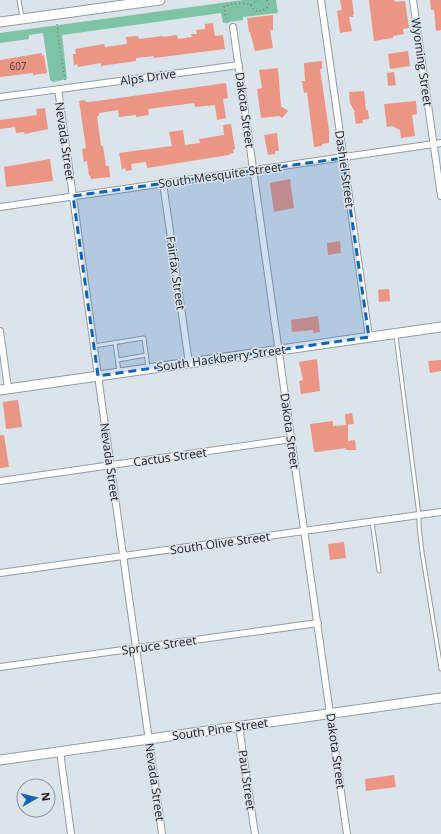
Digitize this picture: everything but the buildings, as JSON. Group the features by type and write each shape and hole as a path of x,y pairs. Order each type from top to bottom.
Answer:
{"street":[{"path":"0,22 131,2 160,0"},
{"name":"Dashiel Street","path":"321,0 369,338"},
{"name":"Wyoming Street","path":"413,0 438,144 441,196"},
{"name":"Dakota Street","path":"233,27 347,834"},
{"name":"Alps Drive","path":"0,97 239,65"},
{"name":"Nevada Street","path":"58,89 162,834"},
{"name":"South Mesquite Street","path":"0,207 438,144"},
{"name":"Fairfax Street","path":"163,183 188,363"},
{"name":"South Hackberry Street","path":"4,389 441,327"},
{"path":"0,331 4,389"},
{"name":"Cactus Street","path":"0,481 292,439"},
{"name":"South Olive Street","path":"0,573 441,512"},
{"name":"Spruce Street","path":"0,667 318,623"},
{"name":"South Pine Street","path":"0,760 441,698"},
{"name":"Paul Street","path":"239,726 255,834"},
{"path":"60,752 71,834"}],"lane":[{"path":"19,0 22,19"},
{"path":"396,334 419,515 422,552 441,669"},
{"path":"94,346 144,338 148,369"},
{"path":"115,342 119,373"},
{"path":"118,360 146,355"},
{"path":"372,522 379,571"}],"path":[{"path":"252,5 258,0"},
{"path":"252,5 255,11 262,11 268,7 269,3 266,0"},
{"path":"233,27 227,23 224,7 243,3 252,5"},
{"path":"57,24 66,88"}],"highlighted area":[{"path":"343,158 369,337 98,376 73,196"}],"green space":[{"path":"243,0 276,0 278,13 243,17 243,20 223,23 221,13 62,35 67,79 53,82 50,80 43,33 29,35 29,39 0,43 0,33"}]}
